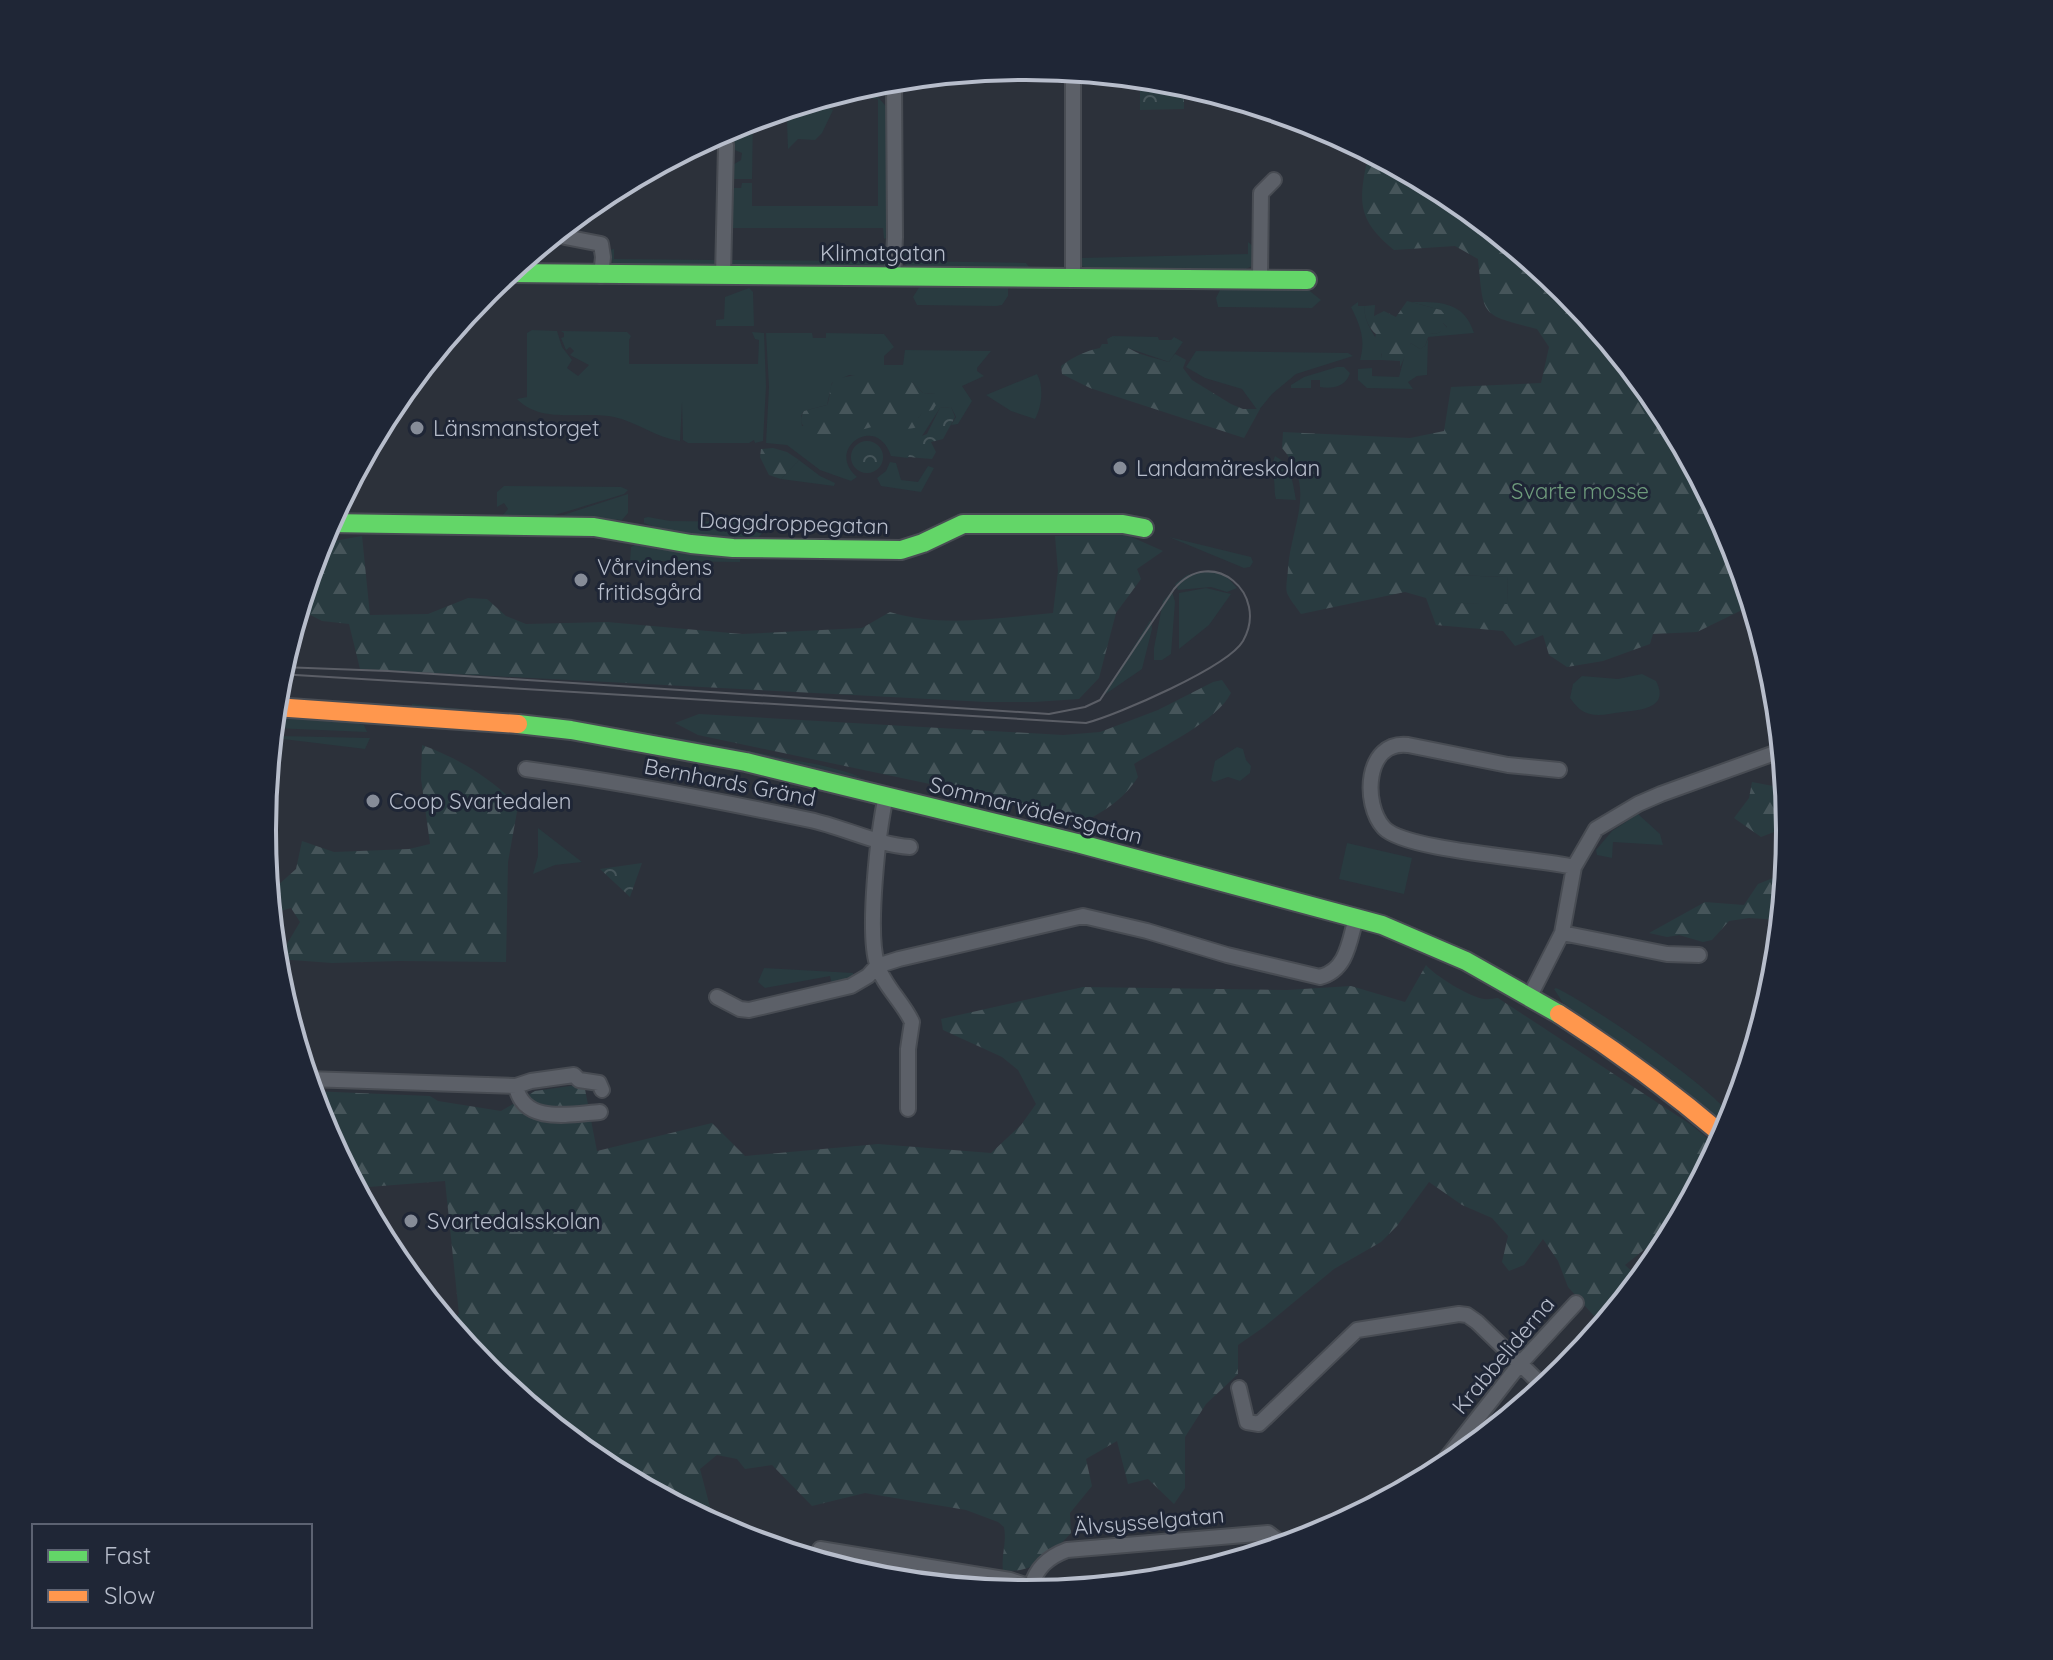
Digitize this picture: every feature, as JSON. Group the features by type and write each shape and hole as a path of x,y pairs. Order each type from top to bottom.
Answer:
{"street":[{"path":"1073,82 1073,278"},
{"path":"893,277 894,92"},
{"path":"723,276 726,145"},
{"path":"1260,279 1261,193 1274,180"},
{"path":"567,237 601,244 601,276"},
{"name":"Klimatgatan","path":"524,274 1307,280"},
{"name":"Daggdroppegatan","path":"342,526 594,527 733,548 886,550 909,549 963,524 1123,524 1144,528"},
{"name":"Sommarvädersgatan","path":"287,708 482,720 571,730 746,762 1077,843 1382,925 1466,961 1530,996 1620,1053 1714,1128"},
{"path":"1559,770 1508,765 1396,745 1382,753 1374,768 1372,806 1386,831 1411,843 1574,867"},
{"path":"1530,996 1562,933 1574,867 1596,829 1638,804 1772,754"},
{"name":"Bernhards Gränd","path":"526,769 698,796 836,825 889,846 910,847"},
{"path":"886,796 880,840 874,951 877,966 912,1022 908,1049 908,1109"},
{"path":"717,997 740,1009 749,1010 851,986 868,976 877,966 1055,920 1086,916 1320,977 1334,972 1342,964 1356,918"},
{"path":"1562,933 1667,954 1699,955"},
{"path":"319,1079 516,1086 574,1075 579,1080 599,1083 602,1090"},
{"path":"516,1086 521,1101 538,1113 600,1112"},
{"name":"Krabbeliderna","path":"1458,1443 1519,1365 1576,1303"},
{"path":"1239,1388 1247,1422 1259,1424 1357,1330 1467,1315 1536,1380"},
{"name":"Älvsysselgatan","path":"1037,1580 1038,1570 1046,1561 1067,1550 1268,1533 1274,1538"},
{"path":"820,1549 1005,1579"}],"green space":[{"path":"1140,89 1184,97 1184,109 1140,110"},
{"path":"876,95 891,112 889,237 884,239 883,228 733,228 730,236 729,188 741,188 742,183 752,183 752,206 878,206 878,99 867,98"},
{"path":"828,107 833,110 822,133 815,140 798,139 788,149 787,122"},
{"path":"753,132 752,179 730,179 731,166 741,160 742,153 730,148 729,141"},
{"name":"Svarte mosse","path":"1367,162 1402,180 1443,206 1521,266 1590,335 1622,373 1676,455 1719,543 1743,610 1697,632 1653,634 1650,644 1603,661 1567,667 1549,655 1543,635 1515,646 1503,631 1436,625 1426,598 1405,592 1301,614 1286,591 1300,492 1292,463 1282,448 1283,432 1410,438 1444,431 1451,387 1541,383 1549,347 1537,329 1504,320 1488,310 1484,303 1478,259 1455,246 1394,250 1372,227 1366,216 1362,194","holes":["1454,575 1508,577 1507,604 1453,603"]},
{"path":"1248,242 1253,246 1252,266 1244,270 1091,269 1082,266 1080,258 1248,254"},
{"path":"614,249 614,259 715,260 715,251 717,264 714,267 614,266 610,250"},
{"path":"907,249 907,261 1026,263 1031,269 908,268 901,259"},
{"path":"731,250 732,260 882,261 883,251 888,252 889,261 884,268 732,266 728,261"},
{"path":"920,286 1005,286 1008,287 1008,296 1002,305 996,306 917,305 913,297"},
{"path":"749,288 753,292 754,326 716,326 716,320 724,319 725,297"},
{"path":"1221,288 1306,288 1321,300 1312,308 1218,307 1216,298"},
{"path":"1407,301 1441,310 1447,328 1429,334 1425,346 1420,349 1411,343 1400,367 1400,361 1382,360 1382,354 1373,349 1376,334 1367,322 1365,306 1375,305 1374,316 1384,311 1396,317"},
{"path":"1358,302 1358,306 1365,306 1382,360 1360,360 1361,332 1351,307"},
{"path":"1411,302 1441,303 1457,309 1470,322 1474,333 1428,337 1428,334 1438,333 1447,327 1443,323 1441,310"},
{"path":"532,330 557,331 562,347 572,360 567,368 578,376 589,365 570,355 574,351 570,347 566,350 561,331 627,332 631,336 629,364 758,364 759,340 752,332 764,333 766,386 763,441 688,443 683,440 682,402 680,441 614,417 551,414 527,407 517,399 527,397 527,333"},
{"path":"766,333 812,333 813,338 826,338 826,333 884,334 894,347 884,356 884,365 903,365 905,350 991,351 977,368 984,376 962,386 972,401 958,424 951,425 956,417 951,407 940,408 908,458 891,456 884,443 875,437 865,436 856,440 846,456 848,466 857,477 851,481 820,470 787,445 766,443 769,387","holes":["849,375 912,382 923,393 935,394 918,418 904,428 890,425 802,426 804,411 827,405 832,383"]},
{"path":"1113,336 1158,337 1159,340 1174,337 1183,342 1169,362 1122,346"},
{"path":"1113,336 1132,350 1153,358 1169,362 1175,354 1186,360 1183,368 1192,380 1231,404 1243,409 1260,409 1244,438 1090,388 1062,374 1061,366 1079,355 1100,348 1102,344 1108,344 1107,339"},
{"path":"1428,339 1427,375 1417,376 1408,382 1413,389 1367,388 1358,380 1358,369 1372,368 1372,376 1399,377 1411,343 1420,349"},
{"path":"1196,351 1348,353 1353,356 1296,374 1272,394 1258,411 1242,389 1205,378 1186,367"},
{"path":"1344,367 1350,373 1338,386 1320,387 1320,380 1311,380 1311,388 1291,388 1304,377"},
{"path":"865,373 909,379 923,393 935,394 936,405 933,410 923,412 918,418 920,426 915,428 877,426 829,437 805,428 801,420 804,411 827,405 836,379"},
{"path":"1037,374 1041,396 1035,419 1011,411 986,395"},
{"path":"951,407 955,417 943,439 931,442 936,452 932,459 908,457 919,437 927,434 940,408"},
{"path":"867,441 878,446 883,457 878,468 867,473 856,468 851,457 856,446"},
{"path":"773,448 799,460 781,479 769,475 760,457 761,449"},
{"path":"1275,456 1288,469 1296,500 1276,499 1270,470"},
{"path":"799,460 835,483 834,486 781,479"},
{"path":"890,462 896,463 901,480 918,482 928,466 934,468 921,492 881,486 877,478 886,471"},
{"path":"504,486 621,487 628,490 624,494 552,516 502,516 508,509 504,503 497,507 497,492"},
{"path":"628,494 628,513 622,520 560,516"},
{"path":"644,518 670,521 763,522 764,531 757,539 700,537 644,523"},
{"path":"1127,535 1163,551 1137,569 1141,579 1116,613 1099,678 1079,699 986,702 360,669 349,624 322,621 309,614 335,541 362,536 370,615 428,614 468,598 487,599 506,616 526,624 607,622 742,634 862,628 890,612 950,621 1053,613 1058,571 1055,536"},
{"path":"1169,537 1251,557 1253,562 1250,567 1244,568"},
{"path":"641,541 740,557 740,562 658,561 657,573 639,569 630,561 631,547"},
{"path":"1209,570 1227,577 1237,588 1227,592 1211,587 1178,590 1175,584 1187,575"},
{"path":"1453,575 1508,577 1507,605 1453,603"},
{"path":"1206,588 1231,594 1209,625 1179,649 1179,593"},
{"path":"1172,591 1175,602 1171,654 1162,660 1154,660 1163,601"},
{"path":"1151,619 1152,629 1142,669 1104,695"},
{"path":"1642,674 1656,681 1659,690 1659,697 1652,706 1594,715 1581,710 1570,698 1573,684 1582,676 1618,679"},
{"path":"1222,680 1231,693 1224,703 1187,733 1134,764 1138,777 1126,792 1082,823 1041,814 1001,799 698,735 675,723 699,714 1063,735 1100,732 1158,710"},
{"path":"412,704 544,718 676,738 816,764 864,779 710,747"},
{"path":"286,716 359,720 367,732 284,728"},
{"path":"283,736 370,738 365,749 283,739"},
{"path":"422,745 473,770 497,786 518,806 508,862 506,962 332,963 288,960 286,946 300,922 291,908 281,911 279,885 296,869 302,841 334,852 409,849 430,844 421,779"},
{"path":"1237,747 1243,749 1251,766 1250,773 1240,781 1228,777 1214,782 1211,780 1215,761"},
{"path":"1752,782 1775,785 1776,831 1761,837 1734,818 1749,798"},
{"path":"1638,814 1660,834 1663,845 1613,842 1612,858 1597,855 1596,850 1612,831"},
{"path":"538,828 582,862 555,865 533,874 538,856"},
{"path":"1347,843 1412,858 1404,894 1339,879"},
{"path":"642,863 630,897 600,869"},
{"path":"1775,877 1771,919 1729,921 1712,940 1703,942 1679,935 1667,937 1649,933 1705,902 1744,905 1758,884"},
{"path":"1426,965 1470,994 1486,999 1498,998 1690,1124 1709,1140 1676,1205 1652,1243 1625,1265 1632,1272 1596,1318 1568,1287 1558,1261 1543,1239 1524,1265 1509,1271 1502,1262 1508,1236 1492,1218 1462,1205 1429,1182 1397,1226 1381,1242 1334,1269 1238,1345 1238,1374 1206,1404 1185,1437 1185,1488 1174,1504 1148,1479 1128,1484 1117,1441 1086,1459 1092,1486 1070,1513 1071,1533 1041,1561 1014,1571 1003,1570 1004,1527 966,1510 865,1493 812,1506 772,1465 745,1469 737,1459 717,1455 700,1469 711,1510 651,1480 610,1454 532,1394 456,1317 459,1314 445,1181 367,1187 324,1092 430,1096 438,1101 501,1111 535,1091 584,1084 597,1151 712,1123 745,1156 878,1144 991,1153 1021,1125 1036,1104 1018,1070 1002,1057 943,1030 941,1019 1083,987 1287,990 1351,986 1405,1002"},
{"path":"764,968 853,973 855,979 832,984 830,976 765,988 758,982"},
{"path":"1554,989 1572,996 1681,1070 1723,1106 1718,1119 1662,1072 1563,1003"}],"tram line":[{"path":"293,675 1086,723 1195,676 1233,652 1243,641 1249,623 1249,607 1243,592 1233,580 1220,573 1205,572 1189,576 1174,589 1100,700 1085,707 1049,714 295,668"}],"traffic: fast":[{"path":"524,273 1307,280"},
{"path":"343,523 594,527 733,548 901,550 963,524 1123,524 1144,528"},
{"path":"518,724 571,730 746,762 1077,843 1382,925 1466,961 1559,1014"}],"traffic: slow":[{"path":"287,708 518,724"},
{"path":"1559,1014 1644,1073 1714,1128"}],"place":[{"name":"Länsmanstorget","path":"417,428"},
{"name":"Landamäreskolan","path":"1120,468"},
{"name":"Vårvindens fritidsgård","path":"581,580"},
{"name":"Coop Svartedalen","path":"373,801"},
{"name":"Svartedalsskolan","path":"411,1221"}]}
